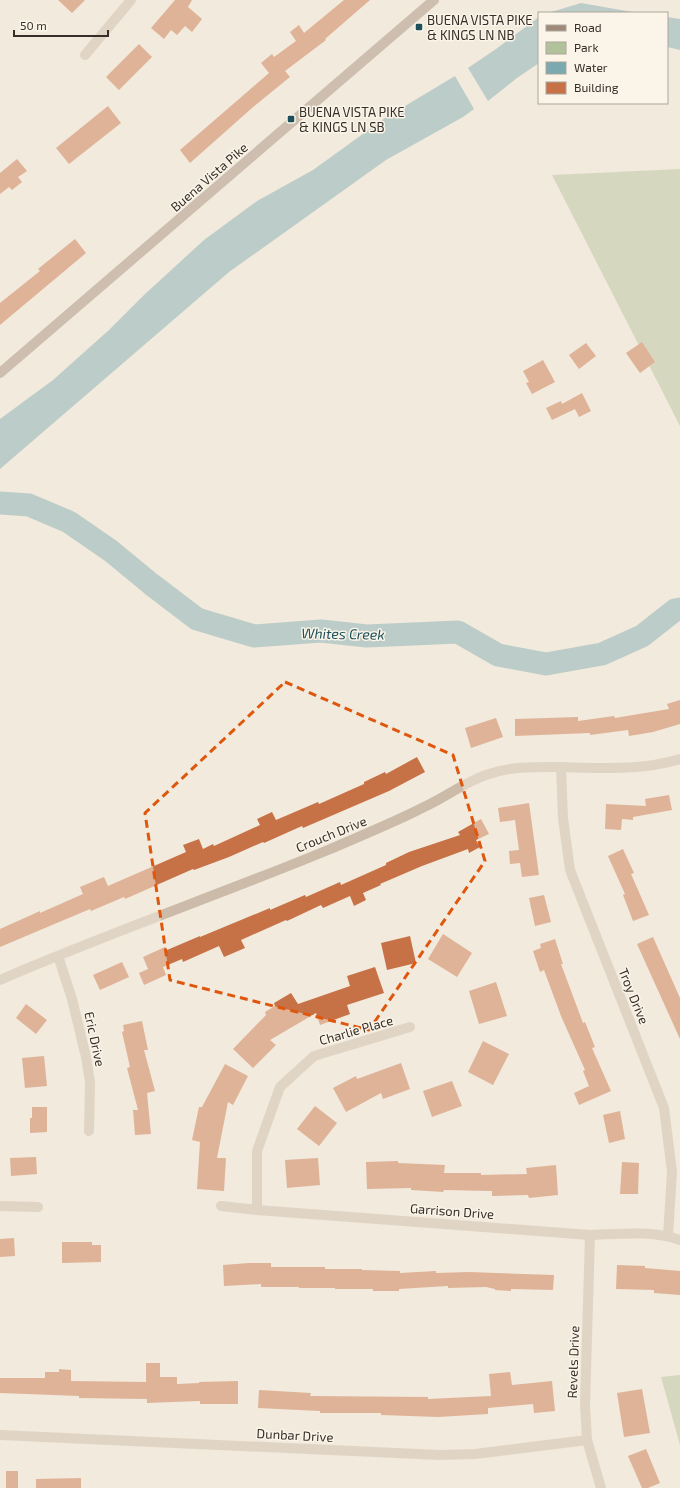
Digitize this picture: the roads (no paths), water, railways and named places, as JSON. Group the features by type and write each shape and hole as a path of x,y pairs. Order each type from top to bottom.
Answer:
{"main road":[{"name":"Buena Vista Pike","path":"0,373 434,0"}],"street":[{"path":"85,55 130,0"},
{"name":"Crouch Drive","path":"0,980 324,852 404,818 489,774 505,770 537,766 617,768 650,765 680,759"},
{"name":"Troy Drive","path":"561,767 563,818 570,870 664,1108 672,1172 668,1236"},
{"name":"Eric Drive","path":"58,956 72,999 86,1057 90,1082 89,1131"},
{"name":"Charlie Place","path":"257,1210 257,1151 280,1087 314,1056 410,1027"},
{"path":"0,1206 38,1207"},
{"name":"Garrison Drive","path":"221,1206 590,1235 634,1233 668,1236 680,1240"},
{"name":"Revels Drive","path":"590,1235 585,1405 587,1440 602,1488"},
{"name":"Dunbar Drive","path":"0,1435 440,1455 475,1454 587,1440"}],"water":[{"path":"581,3 632,12 551,12"},
{"path":"668,17 680,19 680,50 668,47"},
{"path":"538,18 538,64 488,101 468,68"},
{"path":"455,76 474,109 463,117 386,160 229,272 0,469 0,419 53,380 109,330 144,295 204,240 257,201 313,170 385,118"}],"waterway":[{"name":"Whites Creek","path":"0,503 29,505 69,522 111,551 197,619 254,636 321,631 367,636 458,632 498,655 546,664 602,654 642,636 675,610 680,609"}],"place":[{"name":"BUENA VISTA PIKE & KINGS LN NB","path":"419,27"},
{"name":"BUENA VISTA PIKE & KINGS LN SB","path":"291,119"}]}
